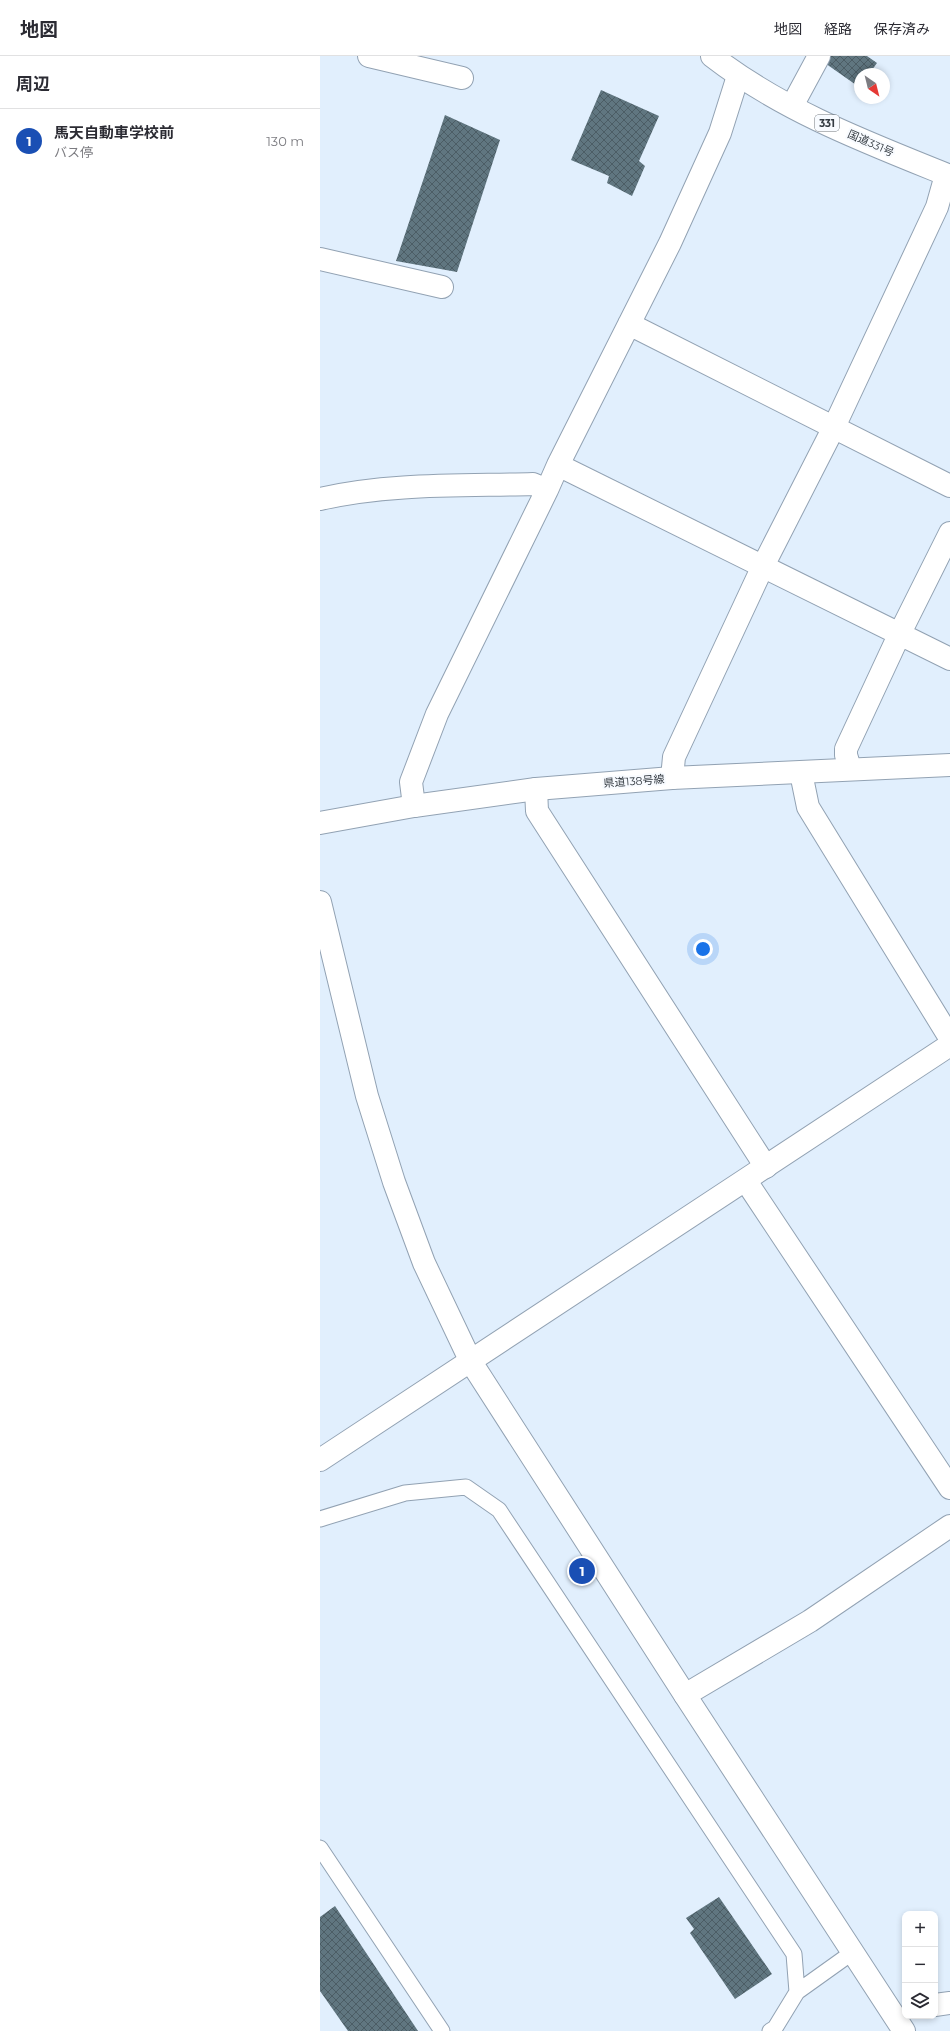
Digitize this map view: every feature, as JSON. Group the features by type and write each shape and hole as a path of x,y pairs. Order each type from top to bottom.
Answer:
{"main road":[{"path":"369,56 462,78"},
{"name":"国道331号","path":"712,56 738,76 792,106 859,138 948,175"},
{"path":"792,106 819,56"},
{"path":"414,806 411,782 437,714 558,465 670,243 720,133 738,76"},
{"path":"672,778 674,757 763,566 834,427 937,207 948,175"},
{"path":"320,259 442,287"},
{"path":"629,324 950,486"},
{"path":"558,465 950,659"},
{"path":"320,499 339,495 397,488 533,484 547,490"},
{"path":"850,768 846,755 846,749 900,633 950,533"},
{"name":"県道138号線","path":"320,823 414,806 536,789 672,778 801,773 850,768 950,765"},
{"path":"801,773 808,807 950,1038"},
{"path":"536,789 538,811 766,1167"},
{"path":"320,902 367,1096 394,1182 424,1263 471,1362 684,1695 853,1952 898,2009 904,2031"},
{"path":"320,1460 746,1181 950,1045"},
{"path":"746,1181 950,1488"},
{"path":"684,1695 810,1621 950,1526"},
{"path":"938,2005 950,2003"}],"lane":[{"path":"320,1519 405,1493 466,1486 500,1510 794,1954 797,1992"},
{"path":"320,1848 442,2031"},
{"path":"770,2031 774,2028 797,1992 853,1952"}],"building":[{"path":"826,56 867,56 877,63 873,68 854,68 854,83 822,61"},
{"path":"601,90 659,116 639,161 645,166 632,196 607,183 609,176 571,160"},
{"path":"445,115 500,140 457,272 396,261"},
{"path":"719,1897 772,1974 735,1999 690,1933 694,1929 686,1918"},
{"path":"335,1906 418,2031 348,2031 320,1991 320,1917"}],"place":[{"name":"馬天自動車学校前","path":"582,1571"}]}
